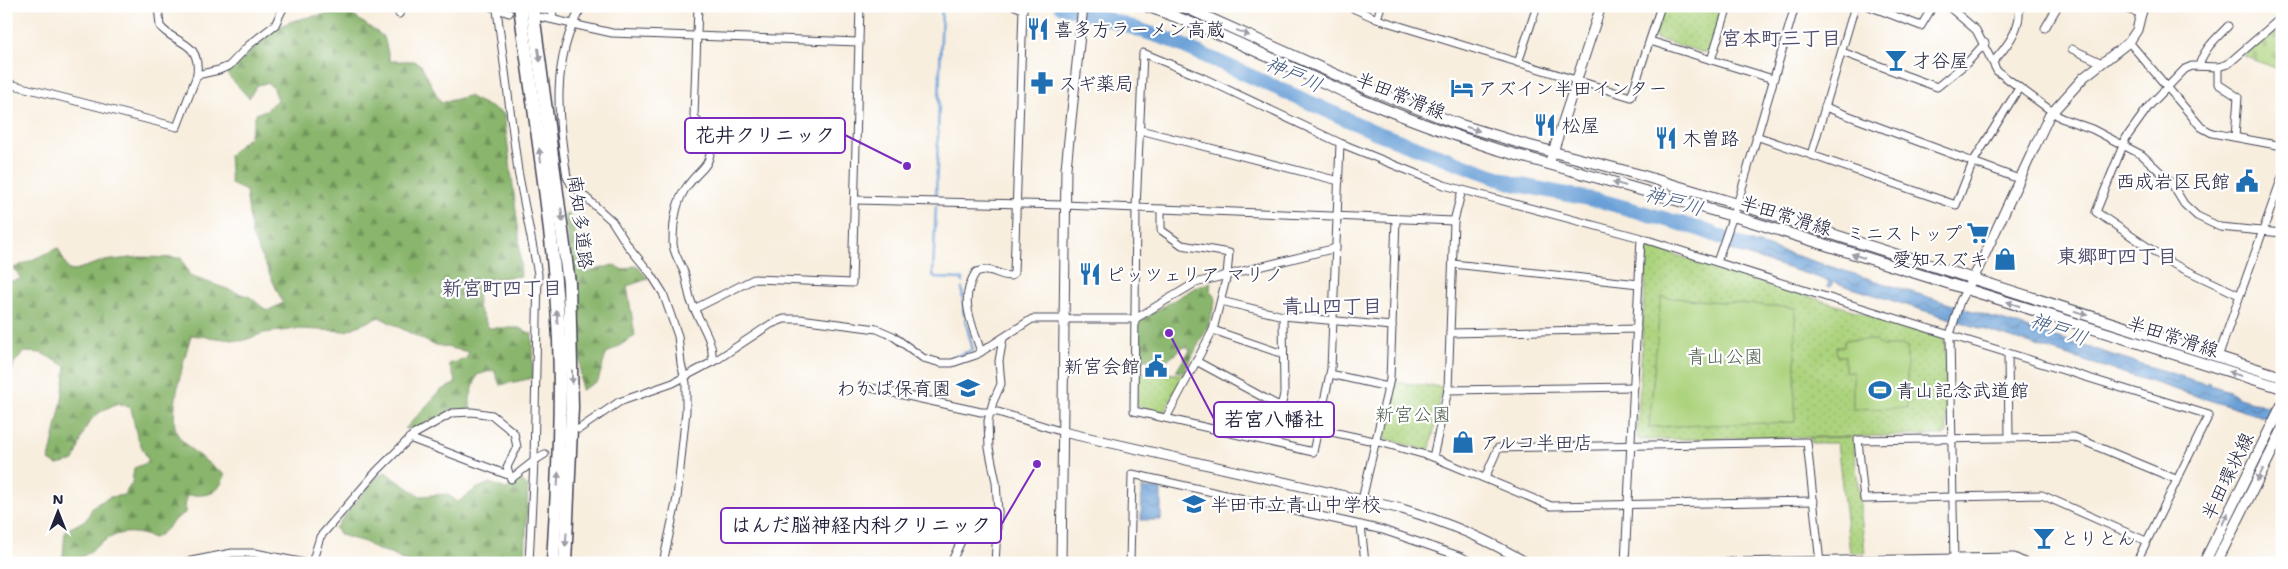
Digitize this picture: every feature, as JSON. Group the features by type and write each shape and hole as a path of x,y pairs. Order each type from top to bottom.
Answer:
{"highway":[{"name":"南知多道路","path":"532,6 569,283 572,408 565,563"},
{"name":"南知多道路","path":"515,10 550,235 559,340 558,476 553,563"}],"main road":[{"name":"半田常滑線","path":"1146,6 1200,27 1409,119 1496,149 1732,216 2282,388"},
{"name":"半田常滑線","path":"1182,6 1413,107 1492,135 1553,153 1637,174 1736,204 2282,377"},
{"name":"半田環状線","path":"2204,563 2281,406"},
{"name":"半田環状線","path":"2216,563 2281,433"}],"street":[{"path":"6,83 177,127 197,75 198,66 191,49 160,26 158,6"},
{"path":"197,75 229,66 249,45 275,25 284,6"},
{"path":"399,14 403,6"},
{"path":"489,6 497,10 515,10"},
{"path":"552,6 554,20"},
{"path":"582,6 572,24 559,69 558,106 567,177 571,184 612,221 663,293 676,328 686,383 686,411 677,498 663,563"},
{"path":"698,6 694,116 712,144 709,162 688,184 679,200 675,216 673,242 694,309 706,333 712,362"},
{"path":"694,309 754,279 852,283 860,6"},
{"path":"980,352 969,313 967,288 976,272 987,268 1006,276 1011,276 1014,273 1023,9 1015,6"},
{"path":"1061,563 1064,205 1066,168 1083,6"},
{"path":"1348,6 1377,20 1631,97 1661,6"},
{"path":"1377,20 1381,6"},
{"path":"1518,62 1537,6"},
{"path":"1549,164 1601,6"},
{"path":"1711,60 1728,6"},
{"path":"1717,262 1795,6"},
{"path":"1811,155 1855,6"},
{"path":"1869,6 1921,26 1933,6"},
{"path":"1948,6 1976,30 1985,43 1997,71 2052,112 2124,144 2157,168 2170,181 2184,204 2196,216 2220,228 2282,232"},
{"path":"1993,62 2003,52 2011,38 2019,21 2021,6"},
{"path":"2045,28 2058,6"},
{"path":"1954,560 1950,335 1952,327 1960,301 2052,112 2084,77 2130,42 2137,30 2143,10 2117,6"},
{"path":"497,10 518,171 538,274 534,461 529,563"},
{"path":"540,17 612,33 859,42"},
{"path":"2239,296 2171,264 2096,212 2124,144 2136,123 2167,86 2185,69 2200,66 2218,67 2235,59 2282,17"},
{"path":"2200,66 2202,56 2208,46 2228,26"},
{"path":"1650,41 1773,79"},
{"path":"2130,42 2201,127 2212,133 2282,146"},
{"path":"1842,52 1937,87 1968,62 1985,43"},
{"path":"2072,49 2102,64"},
{"path":"1340,142 1330,374 1312,452 1134,410 1136,208 1143,53 1201,77 1340,142 1444,185 1641,238 2209,415 2136,563"},
{"path":"2218,67 2218,84 2238,97 2235,137"},
{"path":"1756,136 1956,205 1973,162 2019,88"},
{"path":"1825,107 2019,179"},
{"path":"1140,130 1339,181"},
{"path":"2218,357 2282,177"},
{"path":"1433,457 1448,390 1454,221 1462,190"},
{"path":"855,200 1064,205 1454,221"},
{"path":"1161,209 1161,230 1182,245 1229,253 1227,275 1212,330 1166,418"},
{"path":"1362,500 1388,388 1396,218"},
{"path":"1625,563 1641,238"},
{"path":"579,429 619,402 655,391 712,362 777,321 791,318 877,329 893,336 923,358 941,363 959,362 980,352 1032,319 1135,319 1194,283 1336,248"},
{"path":"1453,264 1639,284"},
{"path":"1221,301 1282,316 1392,326"},
{"path":"1272,442 1284,394 1282,316"},
{"path":"1450,333 1637,329"},
{"path":"1212,330 1283,354"},
{"path":"995,563 998,512 996,482 989,448 988,421 1001,384 999,361 1003,338"},
{"path":"2008,353 2009,438"},
{"path":"1196,361 1281,407"},
{"path":"1330,374 1388,388"},
{"path":"862,386 981,412 990,411 1063,432 1402,509 1455,526 1505,550 1527,563"},
{"path":"1448,390 1634,387"},
{"path":"312,563 320,537 377,471 409,438 452,413 492,414 514,433 517,438 517,447 506,468 511,480 545,454"},
{"path":"1318,429 1433,457 1551,506 1814,501"},
{"path":"2146,541 2042,495 1864,499 1858,440 2074,437 2178,480"},
{"path":"409,438 508,475"},
{"path":"1485,478 1498,448 1808,442 1820,562"},
{"path":"1130,563 1132,474 1383,530 1472,563"},
{"path":"951,563 963,537 998,512"},
{"path":"1360,525 1365,563"},
{"path":"181,563 217,555 248,553 305,563"},
{"path":"1728,563 2014,558 2024,563"}],"green space":[{"path":"1665,6 1700,6 1721,12 1709,52 1705,53 1657,39 1655,35"},
{"path":"348,12 384,37 390,61 414,61 421,65 441,103 468,96 504,114 519,235 521,276 477,280 478,307 489,328 519,328 532,334 533,378 500,385 494,370 477,375 470,398 470,409 453,409 420,428 405,429 440,391 456,383 449,364 466,359 469,352 432,344 379,317 346,331 297,329 264,333 242,341 191,335 176,397 174,422 176,431 184,443 225,475 222,482 215,491 205,495 186,496 185,513 154,538 141,534 121,534 112,536 77,561 63,557 65,531 87,519 93,506 110,497 124,495 132,483 134,468 149,462 137,437 131,408 118,403 98,414 87,425 74,461 57,465 49,460 62,400 66,366 41,353 25,352 14,363 10,378 6,378 6,282 21,279 14,268 58,248 68,269 72,271 103,261 139,257 181,258 190,276 250,297 267,311 283,303 252,236 246,191 231,184 229,155 249,137 256,114 266,110 277,100 274,88 267,83 257,85 249,98 226,73 281,26 299,19"},
{"path":"2282,25 2281,70 2244,56"},
{"path":"569,214 588,272 613,265 623,270 636,265 648,279 627,286 635,336 606,354 598,381 581,390 579,328 565,215"},
{"name":"青山公園","path":"1647,246 1942,338 1945,341 1947,433 1945,435 1639,440 1637,438"},
{"path":"1211,283 1210,291 1216,299 1208,326 1184,372 1176,371 1190,350 1188,347 1183,347 1169,359 1138,359 1137,324 1196,287"},
{"path":"1661,297 1795,308 1795,422 1649,427"},
{"name":"青山記念武道館","path":"1845,340 1876,340 1882,346 1907,346 1907,408 1853,409 1853,372 1845,371 1845,356 1837,356 1836,347 1844,347"},
{"path":"1138,373 1184,374 1165,411 1162,413 1137,406"},
{"name":"新宮公園","path":"1395,382 1443,387 1430,448 1426,450 1386,439 1383,436"},
{"path":"1853,437 1865,553 1850,553 1837,443 1811,443 1809,438"},
{"path":"385,472 420,496 447,494 458,502 476,489 490,483 506,489 521,480 528,487 525,563 407,563 390,553 375,549 365,542 340,535 335,528 374,479"}],"water":[{"path":"1730,235 2206,384 2207,382 2211,383 2210,385 2230,391 2239,398 2282,408 2282,423 1833,282 1831,287 1827,286 1829,281 1726,249"},
{"path":"1142,488 1161,489 1161,520 1141,520"}],"waterway":[{"path":"936,197 942,6"},
{"name":"神戸川","path":"1061,6 1095,15 1170,40 1375,132 1515,184 1605,202 1700,229 1742,245"},
{"path":"936,206 933,274 935,278 962,279 963,282"},
{"path":"962,288 964,315"},
{"path":"951,358 973,350 965,319"}],"place":[{"name":"喜多方ラーメン高蔵","path":"1038,29"},
{"name":"才谷屋","path":"1896,60"},
{"name":"スギ薬局","path":"1042,83"},
{"name":"アズイン半田インター","path":"1462,88"},
{"name":"松屋","path":"1545,125"},
{"name":"木曽路","path":"1666,138"},
{"name":"花井クリニック","path":"907,166"},
{"name":"西成岩区民館","path":"2247,181"},
{"name":"ミニストップ","path":"1978,233"},
{"name":"愛知スズキ","path":"2005,259"},
{"name":"ピッツェリア マリノ","path":"1090,274"},
{"name":"若宮八幡社","path":"1169,333"},
{"name":"新宮会館","path":"1156,366"},
{"name":"わかば保育園","path":"968,388"},
{"name":"青山記念武道館","path":"1880,390"},
{"name":"アルコ半田店","path":"1463,442"},
{"name":"はんだ脳神経内科クリニック","path":"1037,464"},
{"name":"半田市立青山中学校","path":"1194,504"},
{"name":"とりとん","path":"2044,538"}],"district":[{"name":"宮本町三丁目","path":"1781,38"},
{"name":"東郷町四丁目","path":"2117,256"},
{"name":"新宮町四丁目","path":"502,288"},
{"name":"青山四丁目","path":"1332,306"}]}
